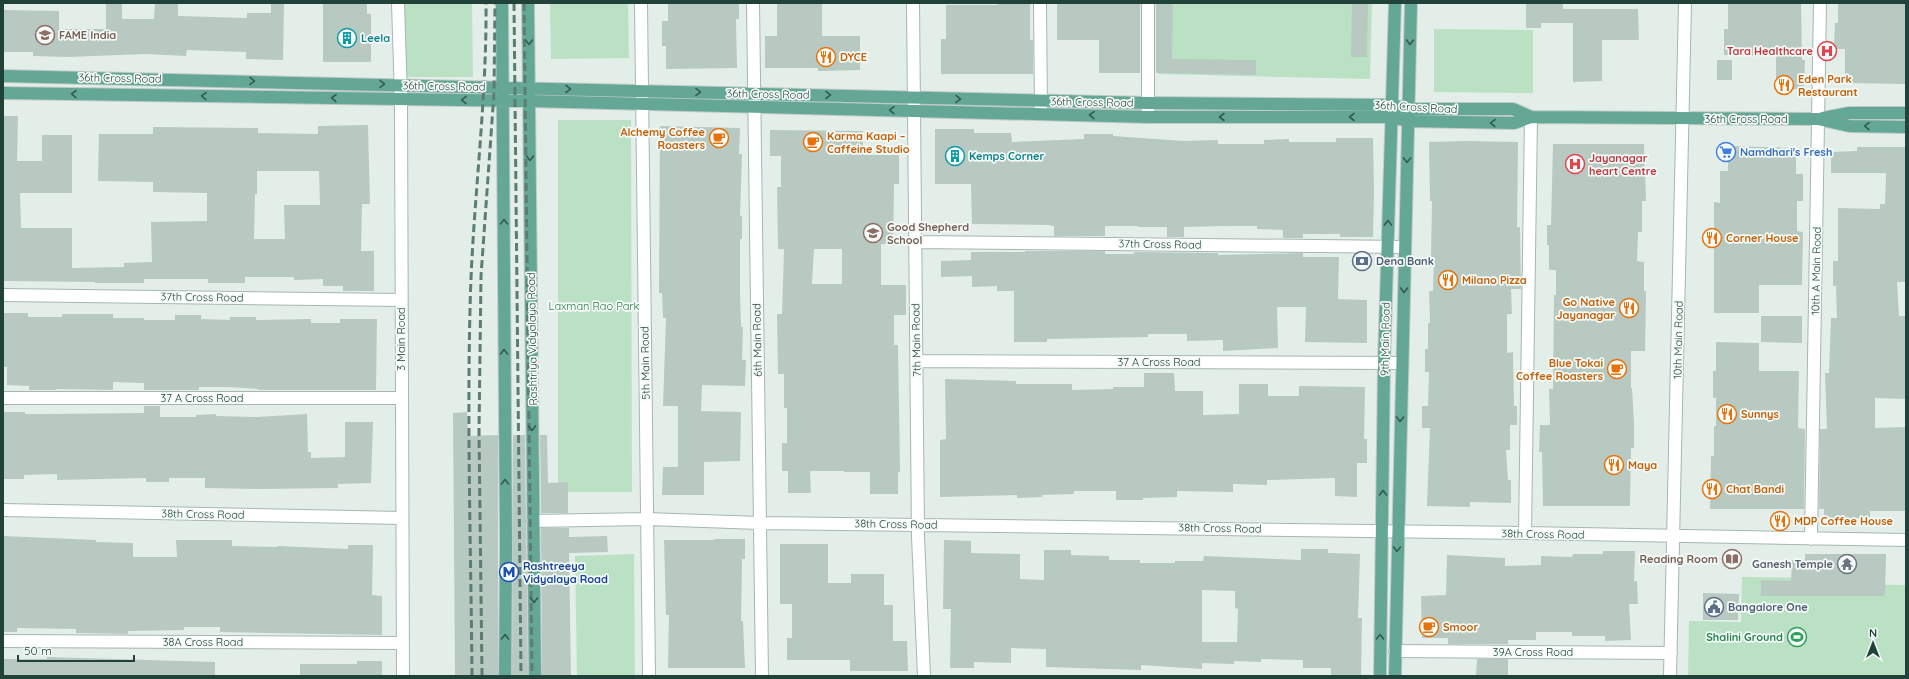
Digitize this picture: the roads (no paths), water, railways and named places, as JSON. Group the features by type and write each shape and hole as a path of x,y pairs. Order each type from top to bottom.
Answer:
{"main road":[{"path":"502,3 506,546 505,676"},
{"name":"Rashtriya Vidyalaya Road","path":"528,3 534,676"},
{"name":"9th Main Road","path":"1380,676 1384,364 1395,3"},
{"name":"9th Main Road","path":"1395,676 1411,3"},
{"name":"36th Cross Road","path":"3,76 1148,103 1392,111 1408,115 1514,123 1531,117 1818,119 1849,113 1906,113"},
{"name":"36th Cross Road","path":"3,93 529,101 1148,117 1392,111"},
{"name":"36th Cross Road","path":"1818,119 1849,126 1906,127"}],"street":[{"name":"3 Main Road","path":"398,3 401,99 403,676"},
{"name":"5th Main Road","path":"641,3 649,676"},
{"name":"6th Main Road","path":"753,3 762,676"},
{"name":"7th Main Road","path":"913,3 918,524 924,676"},
{"path":"1040,3 1041,114"},
{"path":"1148,3 1148,117"},
{"name":"10th Main Road","path":"1670,676 1685,3"},
{"name":"10th A Main Road","path":"1811,539 1820,3"},
{"path":"1525,533 1531,117"},
{"name":"37th Cross Road","path":"915,242 1405,247"},
{"name":"37th Cross Road","path":"3,295 401,300"},
{"name":"37 A Cross Road","path":"916,361 1402,364"},
{"name":"37 A Cross Road","path":"3,398 402,398"},
{"name":"38th Cross Road","path":"3,510 402,518"},
{"name":"38th Cross Road","path":"533,521 647,519 760,523 1398,531 1906,540"},
{"name":"38A Cross Road","path":"3,640 403,643"},
{"name":"39A Cross Road","path":"1395,651 1671,653"}],"railway":[{"path":"472,676 469,356 471,272 482,119 486,42 486,3"},
{"path":"482,676 479,432 481,276 494,93 495,3"},
{"path":"514,3 521,676"},
{"path":"524,3 532,676"}],"place":[{"name":"FAME India","path":"45,35"},
{"name":"Leela","path":"347,38"},
{"name":"Tara Healthcare","path":"1827,51"},
{"name":"DYCE","path":"826,57"},
{"name":"Eden Park Restaurant","path":"1784,85"},
{"name":"Alchemy Coffee Roasters","path":"719,138"},
{"name":"Karma Kaapi – Caffeine Studio","path":"813,142"},
{"name":"Namdhari's Fresh","path":"1726,152"},
{"name":"Kemps Corner","path":"955,156"},
{"name":"Jayanagar heart Centre","path":"1575,164"},
{"name":"Good Shepherd School","path":"873,233"},
{"name":"Corner House","path":"1712,238"},
{"name":"Dena Bank","path":"1362,261"},
{"name":"Milano Pizza","path":"1448,280"},
{"name":"Go Native Jayanagar","path":"1629,308"},
{"name":"Blue Tokai Coffee Roasters","path":"1617,369"},
{"name":"Sunnys","path":"1727,414"},
{"name":"Maya","path":"1614,465"},
{"name":"Chat Bandi","path":"1712,489"},
{"name":"MDP Coffee House","path":"1780,521"},
{"name":"Reading Room","path":"1732,559"},
{"name":"Ganesh Temple","path":"1847,564"},
{"name":"Rashtreeya Vidyalaya Road","path":"509,572"},
{"name":"Bangalore One","path":"1714,607"},
{"name":"Smoor","path":"1429,627"},
{"name":"Shalini Ground","path":"1797,637"}],"park label":[{"name":"Laxman Rao Park","path":"594,306"}]}
